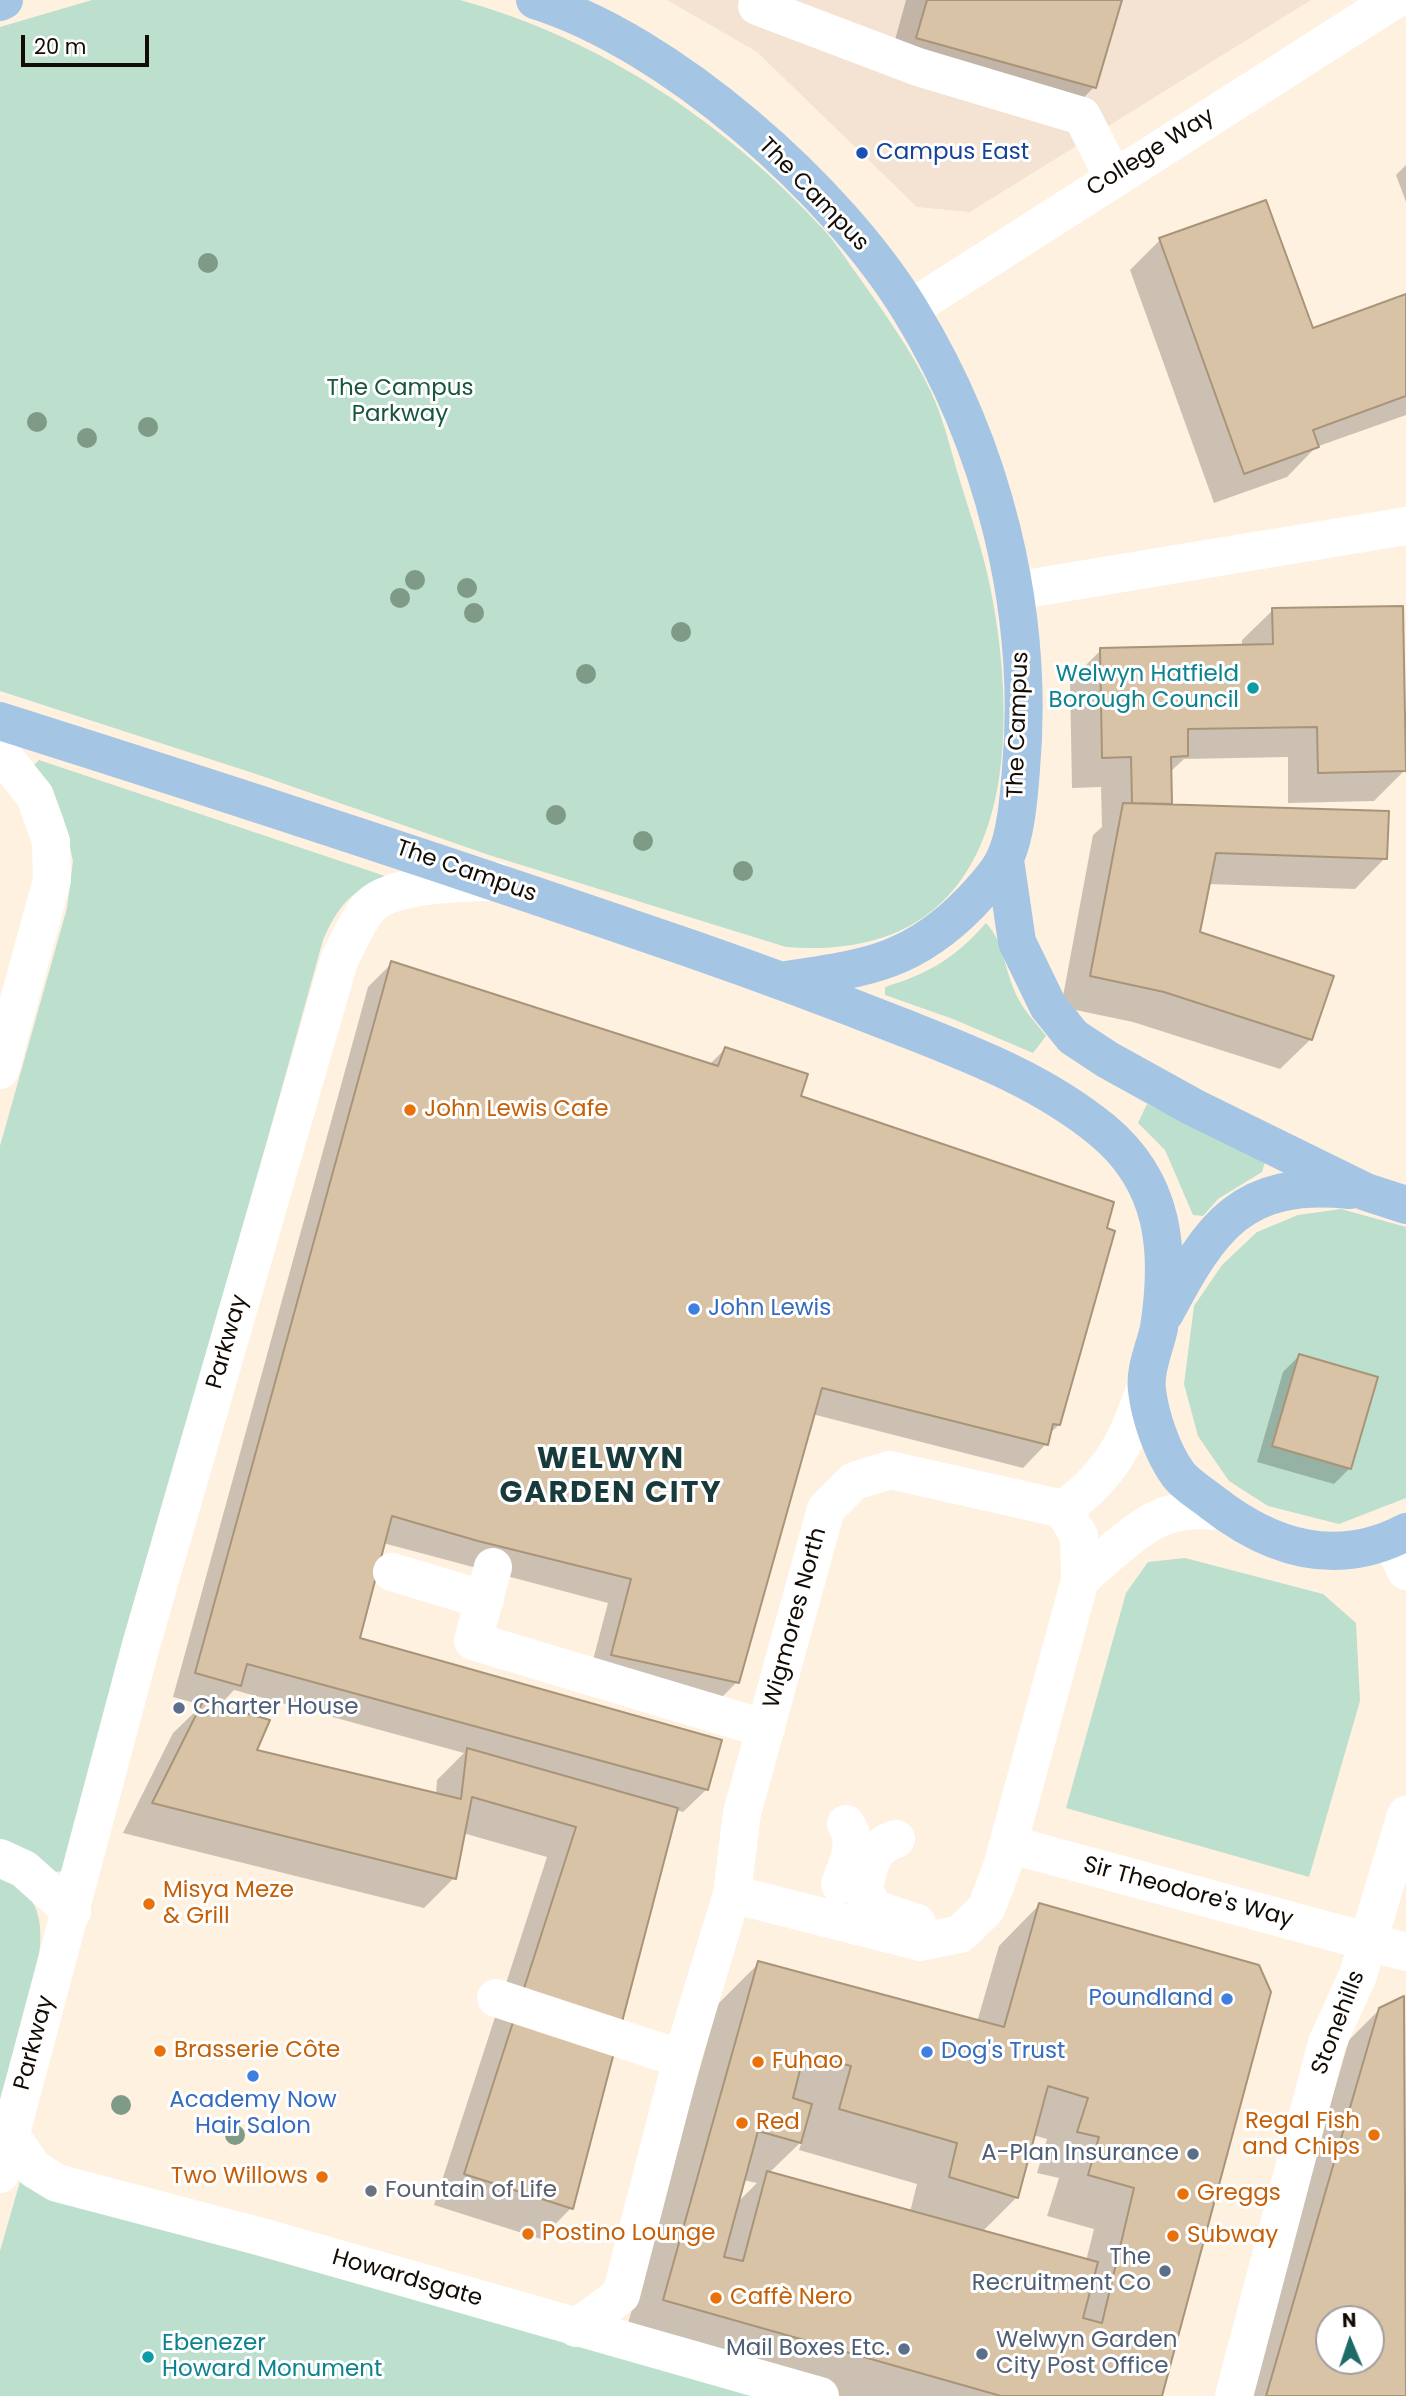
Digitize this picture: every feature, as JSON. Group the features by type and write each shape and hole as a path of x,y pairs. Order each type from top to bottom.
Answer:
{"main road":[{"name":"The Campus","path":"0,721 496,881 784,981 863,969 907,954 958,915 1005,860 1018,803 1024,743 1023,645 1014,591 980,454 955,394 910,309 860,242 813,188 757,136 637,48 548,2"},
{"path":"1005,860 1017,942 1048,1006 1073,1037 1108,1060 1193,1107 1366,1192 1406,1205"},
{"path":"784,981 1000,1066 1053,1095 1115,1140 1143,1174 1157,1207 1163,1243 1159,1325 1146,1386 1158,1433 1179,1476 1223,1511 1260,1534 1303,1549 1340,1552 1401,1548"},
{"path":"1159,1325 1188,1269 1219,1226 1253,1200 1291,1189 1319,1187 1366,1192"}],"street":[{"name":"College Way","path":"910,309 1394,0"},
{"path":"757,6 918,67 1082,116 1113,177"},
{"path":"1014,591 1406,526"},
{"path":"0,752 35,796 51,841 52,880 0,1070"},
{"name":"Parkway","path":"0,2174 145,1632 339,961 369,906 383,897 416,888 496,881"},
{"path":"732,1894 811,1916 921,1941 960,1934 986,1909 1008,1844 1080,1580 1079,1536 1063,1508 1090,1490 1113,1463 1133,1426 1146,1386"},
{"name":"Wigmores North","path":"576,2328 621,2295 682,2059 732,1894 742,1813 826,1509 854,1481 890,1471 1063,1508"},
{"path":"1080,1580 1110,1552 1166,1515 1201,1509 1223,1511"},
{"path":"392,1572 489,1583 474,1642 766,1729"},
{"name":"Stonehills","path":"1234,2396 1327,2043 1358,1975 1406,1815"},
{"path":"811,1916 827,1906 838,1890 853,1842 853,1833 846,1824"},
{"path":"896,1839 884,1843 873,1853 863,1891 875,1909 899,1919 960,1934"},
{"name":"Sir Theodore's Way","path":"1008,1844 1406,1952"},
{"path":"0,1858 24,1869 72,1912"},
{"path":"496,1998 682,2059"},
{"name":"Howardsgate","path":"11,2136 34,2169 57,2183 262,2237 820,2396"}],"shaded area":[{"path":"667,0 1311,0 970,212 917,207 757,52"}],"green space":[{"name":"The Campus Parkway","path":"92,0 460,0 512,16 611,61 703,120 786,191 837,246 915,361 944,424 985,563 1000,654 1004,719 999,781 984,838 957,886 916,922 860,944 786,947 489,855 259,775 0,691 0,27"},
{"path":"39,760 385,876 354,894 340,908 323,940 64,1871 54,1872 0,1842 0,1146 67,908 73,861 63,817 49,783 33,766"},
{"path":"986,923 997,939 1019,1000 1046,1036 1033,1053 953,1019 885,995 885,987 941,963"},
{"path":"1147,1104 1265,1162 1262,1172 1218,1199 1203,1216 1193,1215 1165,1150 1138,1123"},
{"path":"1341,1209 1406,1227 1406,1498 1339,1524 1268,1506 1229,1481 1198,1436 1184,1384 1194,1306 1222,1265 1257,1232 1298,1215"},
{"path":"1185,1558 1323,1594 1356,1623 1360,1701 1309,1877 1066,1808 1126,1593 1148,1562"},
{"path":"0,1874 31,1899 37,1912 40,1931 39,1954 29,2005 0,2100"},
{"path":"21,2178 80,2206 760,2396 0,2396 0,2251"}],"building":[{"path":"927,0 1122,0 1096,88 916,38"},
{"path":"1266,200 1313,328 1406,294 1406,396 1313,430 1319,447 1244,474 1159,238"},
{"name":"Welwyn Hatfield Borough Council","path":"1403,606 1406,771 1318,773 1317,727 1188,729 1188,756 1171,757 1172,804 1132,803 1131,757 1102,758 1100,648 1273,644 1272,608"},
{"path":"1123,803 1389,811 1387,859 1216,853 1200,932 1334,976 1312,1040 1164,992 1090,976"},
{"name":"John Lewis","path":"391,961 718,1066 725,1047 808,1074 801,1096 1114,1202 1107,1228 1115,1231 1060,1425 1053,1424 1048,1445 822,1388 739,1683 611,1655 631,1579 478,1541 392,1516 360,1638 722,1740 708,1790 247,1664 241,1686 195,1673"},
{"path":"1299,1354 1378,1377 1351,1469 1272,1446"},
{"path":"203,1701 270,1720 257,1750 461,1799 467,1748 678,1808 573,2209 464,2174 576,1827 472,1797 456,1879 152,1803"},
{"path":"1039,1903 1259,1965 1271,1992 1162,2396 1001,2396 663,2300 758,1961 1004,2027","holes":["804,2054 851,2066 839,2109 957,2143 949,2177 1018,2198 1048,2086 1088,2098 1077,2132 1099,2137 1088,2175 1134,2188 1102,2323 1083,2318 1098,2262 767,2171 743,2261 724,2257 758,2131 801,2143 812,2104 793,2098"]},
{"path":"1404,1996 1406,2396 1266,2396 1379,2008"}],"place":[{"name":"Campus East","path":"862,153"},
{"name":"Welwyn Hatfield Borough Council","path":"1253,688"},
{"name":"John Lewis Cafe","path":"410,1110"},
{"name":"John Lewis","path":"694,1309"},
{"name":"Charter House","path":"179,1708"},
{"name":"Misya Meze & Grill","path":"149,1904"},
{"name":"Poundland","path":"1227,1999"},
{"name":"Brasserie Côte","path":"160,2051"},
{"name":"Dog's Trust","path":"927,2052"},
{"name":"Fuhao","path":"758,2062"},
{"name":"Academy Now Hair Salon","path":"253,2076"},
{"name":"Red","path":"742,2123"},
{"name":"Regal Fish and Chips","path":"1374,2135"},
{"name":"A-Plan Insurance","path":"1193,2154"},
{"name":"Two Willows","path":"322,2177"},
{"name":"Fountain of Life","path":"371,2191"},
{"name":"Greggs","path":"1183,2194"},
{"name":"Postino Lounge","path":"528,2234"},
{"name":"Subway","path":"1173,2236"},
{"name":"The Recruitment Co","path":"1165,2271"},
{"name":"Caffè Nero","path":"716,2298"},
{"name":"Mail Boxes Etc.","path":"904,2349"},
{"name":"Welwyn Garden City Post Office","path":"982,2354"},
{"name":"Ebenezer Howard Monument","path":"148,2357"}],"district":[{"name":"WELWYN GARDEN CITY","path":"611,1477"}]}
